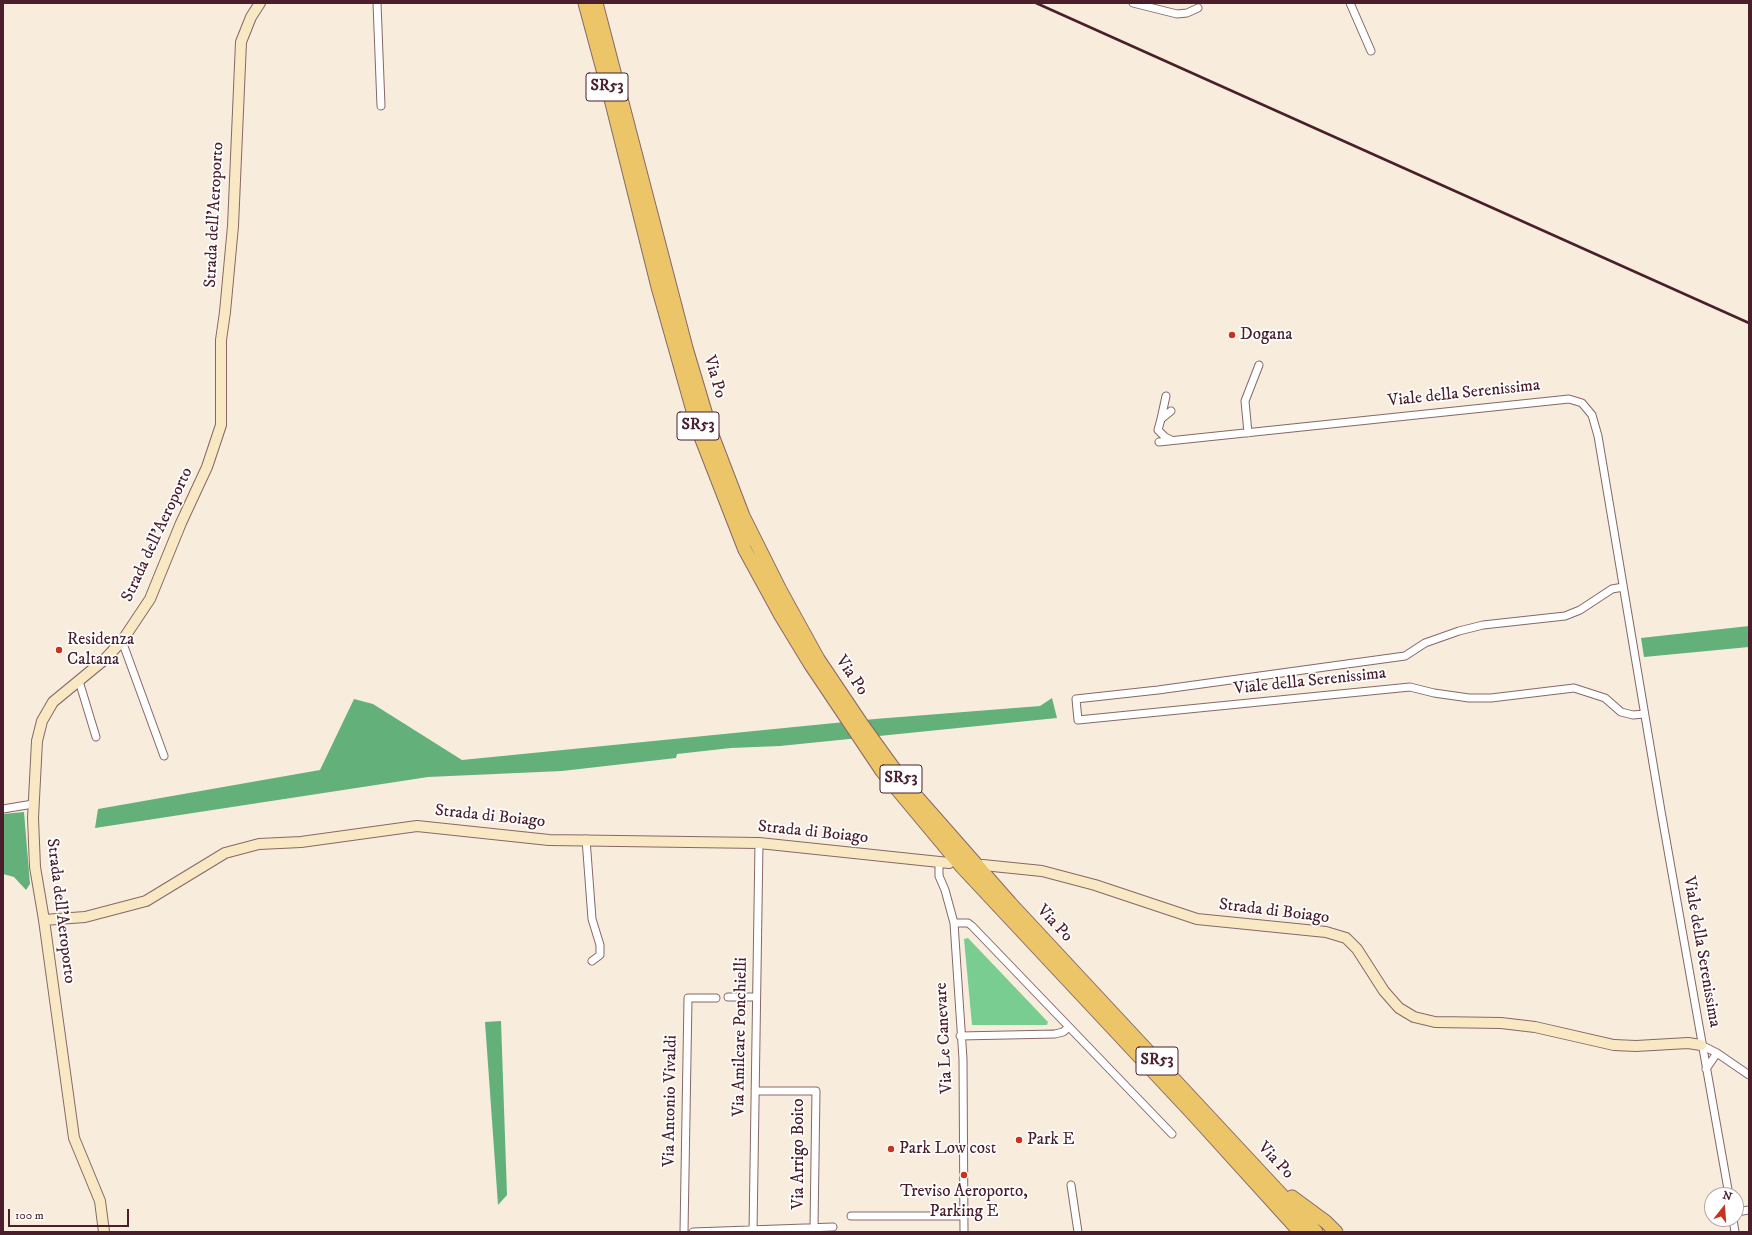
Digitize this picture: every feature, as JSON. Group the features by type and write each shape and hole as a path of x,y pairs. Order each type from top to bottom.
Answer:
{"highway":[{"name":"Via Po","path":"585,3 618,126 658,287 700,432 745,550 780,614 811,665 882,771 962,867 1193,1114 1261,1182 1316,1232"},
{"name":"Via Po","path":"596,3 668,281 712,435 743,516 780,590 818,659 863,726 902,780 1010,903 1261,1182 1300,1232"},
{"path":"1261,1182 1289,1232"},
{"path":"1261,1182 1326,1222 1336,1232"}],"street":[{"name":"Strada dell'Aeroporto","path":"104,1232 100,1201 74,1138 44,920 35,867 33,804 37,741 42,722 53,702 79,681 122,641 150,599 181,523 207,467 221,425 221,340 233,226 241,42 251,17 260,3"},
{"path":"377,3 382,106"},
{"path":"1133,3 1177,14 1198,8"},
{"path":"1350,3 1371,51"},
{"path":"1248,433 1245,401 1259,365"},
{"path":"1166,396 1158,430 1165,437 1172,440"},
{"name":"Viale della Serenissima","path":"1159,442 1569,399 1582,403 1592,415 1598,436 1644,714 1728,1187"},
{"path":"1161,419 1171,411"},
{"name":"Viale della Serenissima","path":"1623,587 1612,589 1580,610 1564,616 1482,625 1459,631 1425,643 1405,656 1158,690 1076,699 1078,720 1410,687 1434,693 1469,698 1491,698 1574,688 1605,698 1621,712 1633,715 1644,714"},
{"path":"122,641 164,756"},
{"path":"79,681 96,737"},
{"path":"3,809 33,804"},
{"name":"Strada di Boiago","path":"44,920 85,917 146,901 225,853 259,844 301,842 417,826 548,840 586,839 759,843 944,863"},
{"path":"586,839 592,919 600,945 600,956 592,961"},
{"name":"Via Amilcare Ponchielli","path":"753,1230 759,843"},
{"name":"Via Le Canevare","path":"944,863 939,876 945,890 954,923 960,1036 963,1059 964,1232"},
{"name":"Strada di Boiago","path":"982,865 1007,866 1048,872 1095,885 1197,919 1326,932 1346,938 1357,949 1384,991 1398,1008 1406,1014 1421,1019 1435,1022 1501,1023 1535,1027 1614,1045 1636,1046 1688,1043 1702,1045 1718,1053 1749,1075"},
{"path":"954,923 968,923 972,926 1172,1134"},
{"path":"728,998 756,997"},
{"name":"Via Antonio Vivaldi","path":"684,1232 688,998 716,998"},
{"path":"960,1036 1055,1034 1063,1032 1070,1027"},
{"path":"1706,1069 1718,1053"},
{"name":"Via Arrigo Boito","path":"755,1091 816,1091 814,1228"},
{"path":"1072,1185 1078,1232"},
{"path":"851,1216 964,1216"},
{"name":"Via Arrigo Boito","path":"693,1232 833,1227"}],"green space":[{"path":"1749,626 1749,647 1644,657 1641,638"},
{"path":"1052,698 1057,718 780,746 731,748 677,754 676,758 562,771 428,777 95,828 98,809 320,770 354,699 373,704 462,760 875,719 1040,706"},
{"path":"24,812 30,884 26,890 14,877 3,874 3,814"},
{"path":"968,938 1048,1022 1047,1025 972,1025 964,939"},
{"path":"501,1021 507,1195 498,1205 485,1022"}],"railway":[{"path":"1036,3 1749,323"}],"place":[{"name":"Dogana","path":"1232,335"},
{"name":"Residenza Caltana","path":"59,650"},
{"name":"Park E","path":"1019,1140"},
{"name":"Park Low cost","path":"891,1149"},
{"name":"Treviso Aeroporto, Parking E","path":"964,1175"}]}
